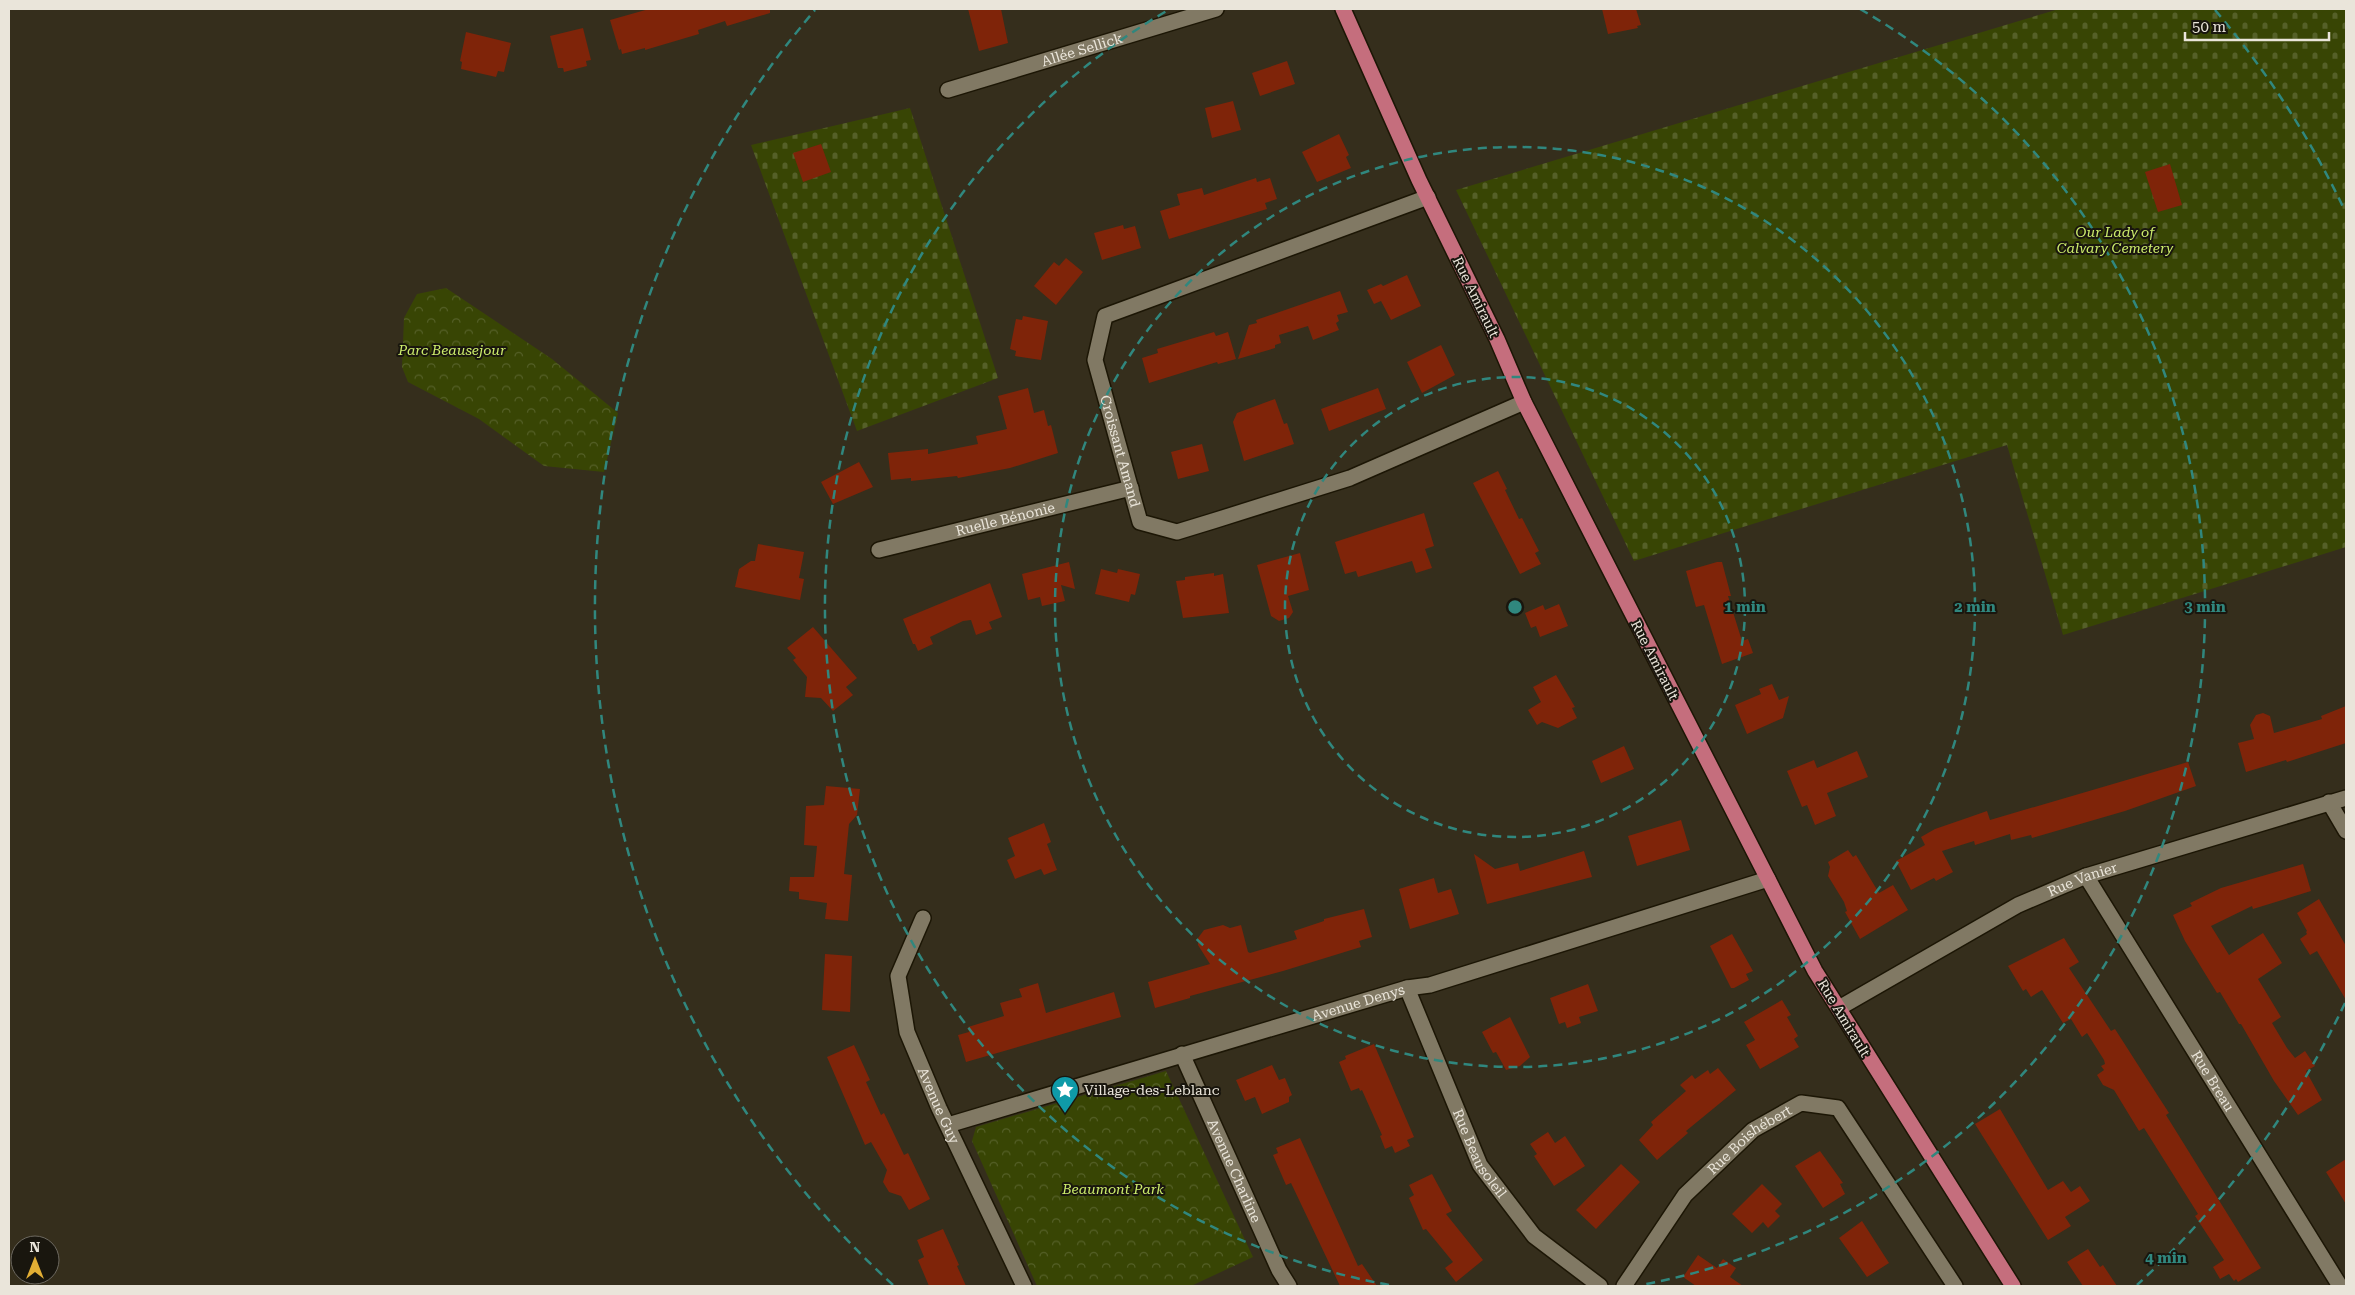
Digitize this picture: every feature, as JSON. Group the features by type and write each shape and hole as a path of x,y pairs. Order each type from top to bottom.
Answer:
{"main road":[{"name":"Rue Amirault","path":"1343,9 1428,197 1497,339 1524,402 1815,971 2013,1286"}],"street":[{"name":"Allée Sellick","path":"948,90 1216,9"},
{"name":"Croissant Amand","path":"1428,197 1105,316 1095,360 1140,522 1177,532 1350,478 1524,402"},
{"name":"Ruelle Bénonie","path":"879,550 1131,488"},
{"name":"Rue Vanier","path":"1839,1008 2018,905 2086,876 2346,798"},
{"path":"2329,802 2346,831"},
{"name":"Rue Breau","path":"2086,876 2340,1286"},
{"name":"Avenue Denys","path":"948,1125 1408,988 1430,985 1768,880"},
{"name":"Avenue Guy","path":"923,918 898,976 907,1032 948,1125 1024,1286"},
{"name":"Rue Beausoleil","path":"1408,988 1480,1165 1534,1236 1600,1286"},
{"name":"Avenue Charline","path":"1182,1054 1278,1270 1289,1286"},
{"name":"Rue Boishébert","path":"1624,1286 1685,1195 1753,1130 1801,1103 1838,1108 1955,1286"}],"green space":[{"name":"Our Lady of Calvary Cemetery","path":"2059,9 2346,9 2346,547 2063,635 2007,445 1634,561 1456,190"},
{"path":"910,108 998,378 857,431 751,145"},
{"name":"Parc Beausejour","path":"446,288 552,359 618,413 604,472 544,466 479,419 408,382 402,367 404,318 417,294"},
{"name":"Beaumont Park","path":"1166,1071 1253,1257 1191,1286 1037,1286 972,1141 976,1127"}],"building":[{"path":"649,9 770,9 770,13 727,26 725,21 698,30 699,34 645,50 645,48 622,54 610,20"},
{"path":"968,9 1001,9 1008,43 979,51"},
{"path":"1602,9 1636,9 1641,25 1637,26 1638,28 1608,34"},
{"path":"583,28 591,60 586,61 587,66 564,72 563,68 558,68 550,36"},
{"path":"466,32 511,43 504,72 498,71 496,77 461,69 462,62 460,61"},
{"path":"1287,61 1295,84 1260,96 1252,73"},
{"path":"1233,101 1241,130 1212,138 1205,108"},
{"path":"1339,134 1349,155 1346,157 1351,168 1317,182 1302,152"},
{"path":"821,144 831,172 803,182 793,153"},
{"path":"2170,164 2182,205 2158,212 2145,172"},
{"path":"1256,178 1257,182 1270,178 1277,199 1265,203 1267,209 1169,239 1160,211 1180,205 1177,194 1202,188 1204,195"},
{"path":"1123,225 1124,229 1135,226 1141,248 1102,260 1094,233"},
{"path":"1066,258 1083,272 1056,305 1034,286 1054,262 1059,266"},
{"path":"1407,275 1421,306 1391,320 1381,301 1374,304 1367,290 1381,284 1383,286"},
{"path":"1340,291 1348,312 1337,315 1339,321 1336,323 1339,330 1313,340 1308,326 1279,335 1281,343 1275,345 1275,348 1238,359 1249,325 1257,323 1256,320"},
{"path":"1023,316 1048,321 1041,360 1015,356 1016,351 1010,349 1016,319 1022,320"},
{"path":"1214,332 1216,336 1228,332 1236,359 1218,364 1217,362 1149,383 1142,358 1158,353 1157,349"},
{"path":"1441,345 1455,375 1422,393 1407,362"},
{"path":"1028,388 1034,413 1044,410 1048,426 1051,425 1058,453 1010,468 958,478 957,476 911,481 911,478 891,480 888,453 928,449 928,454 978,444 976,436 1007,429 998,396"},
{"path":"1378,388 1386,409 1329,431 1321,409"},
{"path":"1275,399 1284,424 1287,423 1294,444 1244,461 1233,422 1237,413"},
{"path":"1202,444 1209,471 1178,479 1171,452"},
{"path":"859,462 873,487 833,504 821,482"},
{"path":"1498,471 1519,519 1522,518 1539,551 1535,553 1541,564 1520,574 1473,483"},
{"path":"1424,513 1434,546 1425,549 1432,568 1416,573 1412,561 1358,577 1356,571 1345,574 1335,542"},
{"path":"758,544 804,552 799,578 804,579 800,600 735,587 739,569 751,561 755,561"},
{"path":"1300,553 1309,590 1288,596 1293,612 1289,618 1279,621 1271,616 1257,565"},
{"path":"1069,562 1075,589 1061,585 1065,601 1042,606 1040,597 1028,600 1022,574"},
{"path":"1722,562 1731,596 1728,596 1742,641 1748,639 1753,653 1722,664 1704,605 1696,607 1686,571"},
{"path":"1101,569 1117,573 1118,569 1140,574 1135,595 1131,594 1129,602 1095,594"},
{"path":"1214,573 1214,576 1223,574 1229,613 1183,618 1176,581 1185,580 1185,577"},
{"path":"990,583 1002,617 989,622 992,629 976,635 971,620 963,621 930,637 933,644 918,651 915,644 913,644 903,619"},
{"path":"1559,604 1568,626 1540,637 1536,626 1531,628 1525,613 1543,605 1545,610"},
{"path":"813,627 857,678 846,687 853,695 833,711 821,698 805,697 807,677 793,660 796,658 787,648"},
{"path":"1556,675 1575,707 1572,708 1577,718 1558,728 1542,722 1537,725 1528,710 1541,702 1533,687"},
{"path":"1772,684 1779,700 1789,696 1783,718 1747,734 1735,705 1761,694 1759,689"},
{"path":"2346,706 2346,743 2287,762 2286,760 2246,772 2238,743 2254,739 2250,725 2256,715 2263,713 2270,716 2274,733 2322,719 2321,716"},
{"path":"1624,746 1634,769 1601,783 1592,761"},
{"path":"1857,751 1868,777 1827,793 1836,816 1815,825 1807,805 1802,807 1787,771 1814,760 1817,768"},
{"path":"2188,762 2196,786 2125,811 2032,838 2031,835 2011,840 2010,834 1975,845 1974,841 1942,851 1953,872 1936,881 1934,878 1911,890 1896,861 1925,845 1921,837 1935,829 1987,811 1990,820"},
{"path":"826,786 860,789 857,815 849,824 844,874 852,875 848,921 825,919 827,903 799,899 799,892 789,891 790,877 814,877 817,846 804,845 806,806 824,805"},
{"path":"1681,820 1690,850 1637,866 1628,836"},
{"path":"1044,823 1051,842 1047,844 1057,870 1044,875 1041,869 1015,879 1007,860 1015,856 1008,838"},
{"path":"1848,850 1853,857 1856,855 1879,893 1893,885 1908,910 1860,939 1845,912 1847,911 1844,902 1828,876 1830,867 1828,862"},
{"path":"1584,851 1592,877 1487,904 1474,854 1495,869 1518,863 1520,871"},
{"path":"2303,864 2311,891 2253,909 2252,906 2211,926 2229,955 2263,933 2282,963 2258,979 2281,1017 2272,1023 2287,1048 2295,1058 2305,1051 2315,1066 2306,1071 2322,1100 2298,1115 2274,1081 2220,992 2217,993 2185,941 2173,915 2192,906 2190,903 2221,888"},
{"path":"1434,878 1438,893 1451,889 1459,914 1410,929 1399,889"},
{"path":"2319,899 2346,946 2346,1000 2317,951 2310,955 2300,939 2307,934 2307,931 2297,913"},
{"path":"1364,909 1372,937 1359,941 1361,947 1283,971 1190,996 1190,998 1155,1008 1148,982 1210,964 1198,945 1198,938 1204,930 1223,925 1230,928 1241,925 1248,952 1250,953 1297,939 1294,931 1324,921 1324,919"},
{"path":"1732,934 1753,971 1746,974 1749,980 1734,988 1731,988 1710,946"},
{"path":"2064,938 2079,962 2069,968 2111,1031 2115,1029 2169,1113 2166,1115 2261,1268 2238,1282 2236,1279 2234,1281 2229,1274 2220,1279 2213,1267 2224,1260 2195,1216 2198,1214 2144,1128 2139,1131 2114,1090 2103,1085 2097,1075 2104,1070 2101,1066 2105,1064 2104,1060 2087,1033 2082,1037 2071,1019 2063,1023 2042,990 2031,997 2026,989 2023,991 2008,966"},
{"path":"825,954 852,956 850,1012 822,1010"},
{"path":"1038,983 1046,1013 1114,992 1121,1017 966,1062 958,1035 969,1032 968,1027 1004,1016 1000,1003 1022,997 1019,989"},
{"path":"1588,984 1598,1011 1579,1017 1581,1023 1567,1028 1565,1022 1559,1024 1550,998"},
{"path":"1782,1000 1791,1015 1787,1017 1798,1036 1794,1039 1799,1047 1760,1069 1746,1045 1755,1040 1744,1022"},
{"path":"1510,1017 1530,1057 1520,1066 1506,1070 1496,1052 1493,1053 1482,1032"},
{"path":"1374,1044 1414,1137 1407,1140 1410,1146 1395,1153 1392,1146 1385,1149 1380,1136 1382,1135 1362,1090 1360,1091 1359,1088 1351,1091 1339,1062 1346,1059 1345,1056"},
{"path":"854,1045 870,1080 866,1082 881,1115 884,1113 904,1155 908,1153 930,1199 909,1210 901,1196 889,1192 883,1182 887,1170 871,1142 865,1145 827,1057"},
{"path":"1272,1065 1279,1080 1285,1078 1292,1095 1289,1097 1289,1102 1262,1114 1255,1097 1245,1101 1236,1080"},
{"path":"1718,1068 1736,1090 1686,1131 1688,1133 1657,1160 1639,1140 1653,1125 1651,1122 1686,1091 1680,1085 1692,1075 1695,1079 1708,1070 1710,1074"},
{"path":"2000,1109 2048,1190 2063,1181 2071,1192 2080,1186 2090,1201 2065,1217 2071,1226 2048,1240 1975,1124"},
{"path":"1548,1132 1555,1143 1565,1136 1585,1166 1554,1186 1534,1156 1537,1154 1530,1144"},
{"path":"1300,1138 1358,1266 1362,1264 1377,1286 1340,1286 1291,1183 1286,1185 1273,1155 1278,1153 1276,1148"},
{"path":"1820,1151 1843,1183 1840,1184 1845,1194 1823,1208 1795,1166"},
{"path":"2346,1159 2346,1204 2326,1172"},
{"path":"1621,1164 1640,1182 1596,1229 1576,1210"},
{"path":"1432,1174 1452,1211 1446,1214 1483,1260 1456,1282 1445,1268 1453,1262 1426,1229 1423,1230 1409,1198 1414,1195 1409,1185"},
{"path":"1762,1184 1782,1204 1775,1211 1780,1216 1768,1228 1763,1222 1752,1233 1732,1214"},
{"path":"1862,1221 1889,1263 1867,1277 1839,1238"},
{"path":"943,1229 966,1286 929,1286 918,1260 924,1257 917,1240"},
{"path":"2088,1249 2100,1267 2103,1265 2117,1286 2083,1286 2067,1262"},
{"path":"1698,1255 1717,1268 1723,1259 1736,1268 1730,1277 1743,1286 1696,1286 1683,1277"}],"place":[{"name":"Village-des-Leblanc","path":"1065,1114"}]}
